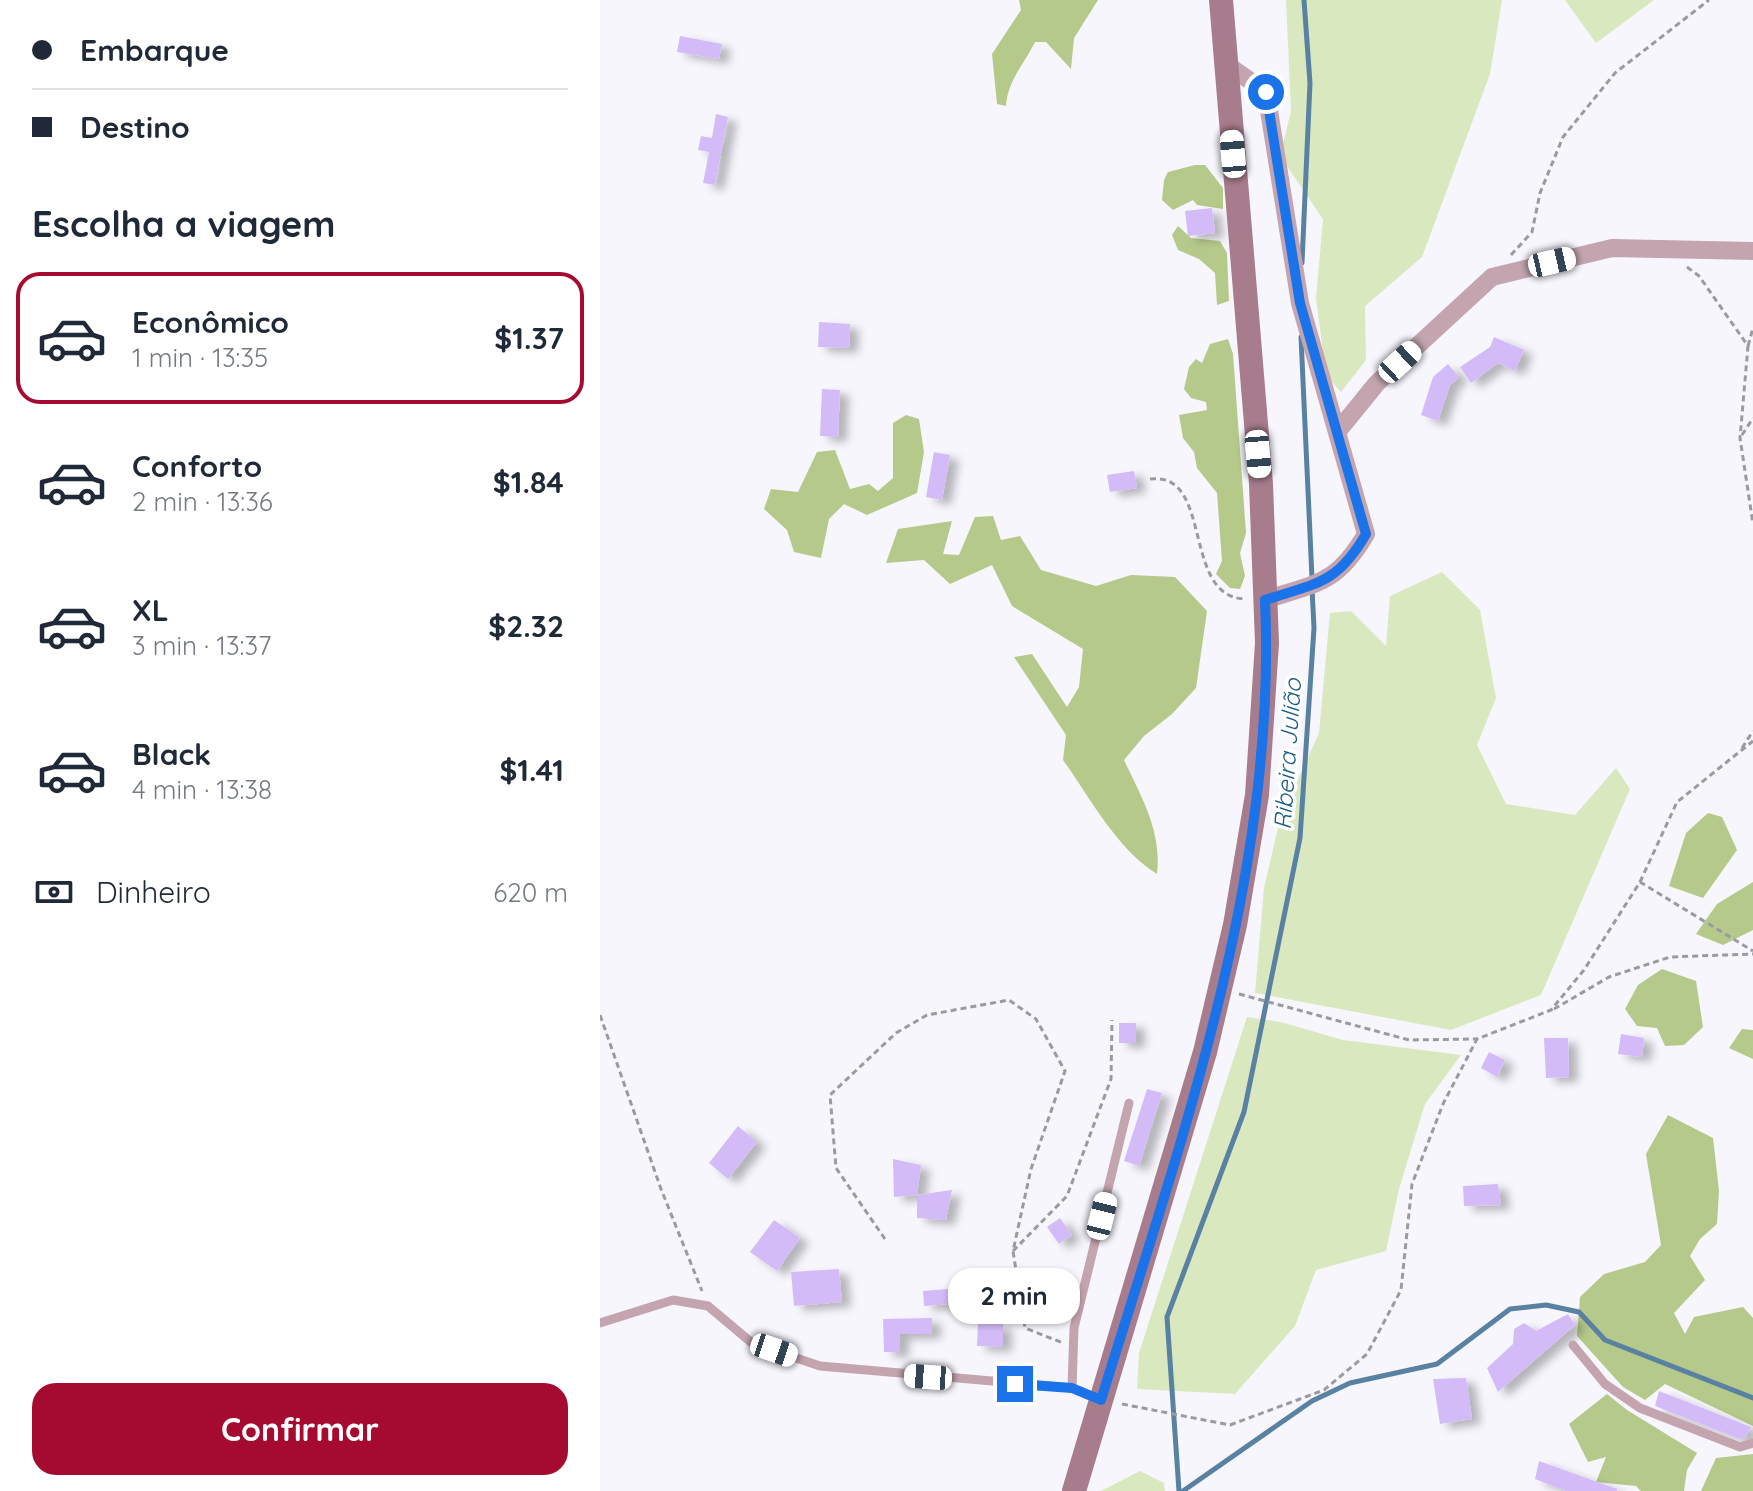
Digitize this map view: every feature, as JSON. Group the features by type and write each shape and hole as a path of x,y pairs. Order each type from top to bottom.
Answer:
{"main road":[{"path":"1074,1491 1205,1052 1257,795 1267,643 1261,484 1221,0"}],"street":[{"path":"1226,64 1266,92 1300,303 1366,534 1349,564 1322,581 1265,600"},
{"path":"1338,431 1377,383 1492,277 1612,248 1753,251"}],"lane":[{"path":"1072,1388 1074,1328 1129,1103"},
{"path":"600,1323 673,1300 708,1306 752,1343 820,1366 1072,1388 1101,1400"},
{"path":"1573,1345 1605,1384 1640,1408 1740,1447 1753,1443"}],"path":[{"path":"1492,277 1532,232 1540,193 1563,137 1615,73 1709,0"},
{"path":"1665,248 1699,276 1748,346"},
{"path":"1753,328 1748,346 1740,438 1753,524"},
{"path":"1740,438 1753,418"},
{"path":"1150,479 1163,477 1176,482 1190,506 1201,551 1216,584 1233,599 1265,600"},
{"path":"1737,755 1753,731"},
{"path":"1551,1010 1584,970 1640,882 1677,802 1753,741"},
{"path":"1640,882 1753,953"},
{"path":"1220,989 1409,1040 1477,1039 1551,1010 1609,977 1670,957 1753,953"},
{"path":"885,1239 836,1168 830,1095 896,1033 927,1015 1009,1000 1036,1019 1065,1071 1031,1169 1013,1251 1025,1328 1074,1347"},
{"path":"600,1015 661,1189 708,1306"},
{"path":"1013,1251 1067,1196 1111,1079 1112,1020"},
{"path":"1101,1400 1230,1425 1324,1390 1367,1354 1401,1290 1412,1184 1443,1104 1477,1039"}],"green space":[{"path":"1019,0 1098,0 1074,38 1071,69 1046,42 1035,42 1013,81 1006,106 997,104 992,54 1021,10"},
{"path":"1286,0 1502,0 1490,74 1422,257 1365,306 1366,360 1341,392 1326,375 1316,298 1323,219 1280,156 1291,111"},
{"path":"1565,0 1654,0 1596,43"},
{"path":"1205,165 1223,188 1223,209 1197,205 1193,200 1173,210 1162,200 1168,172"},
{"path":"1178,226 1191,238 1220,241 1227,253 1229,301 1217,305 1215,273 1199,259 1178,250 1172,235"},
{"path":"1228,339 1233,354 1246,533 1240,553 1245,576 1240,589 1230,588 1216,574 1222,561 1217,493 1197,468 1194,452 1183,438 1179,415 1207,410 1206,402 1191,398 1184,389 1189,367 1196,359 1202,363 1210,344"},
{"path":"906,415 919,419 924,452 917,493 867,515 844,504 829,519 821,558 794,552 787,530 764,509 771,489 798,492 817,452 835,450 850,489 869,484 878,491 893,478 893,423"},
{"path":"993,516 1001,540 1020,536 1041,570 1096,586 1131,575 1175,577 1207,611 1196,688 1172,714 1144,736 1124,760 1154,829 1157,874 1117,837 1063,760 1066,735 1014,657 1032,654 1067,707 1079,687 1083,649 1012,606 992,565 950,584 924,560 886,563 898,529 952,521 943,554 959,555 975,517"},
{"path":"1442,572 1480,610 1496,698 1477,745 1506,804 1575,815 1616,768 1630,789 1541,995 1451,1030 1255,993 1264,888 1280,819 1319,733 1330,613 1351,611 1386,646 1390,596"},
{"path":"1708,813 1722,817 1737,850 1703,898 1669,886 1686,833"},
{"path":"1753,882 1753,930 1723,945 1696,934 1717,904"},
{"path":"1662,969 1696,981 1703,1027 1684,1045 1665,1046 1657,1028 1637,1026 1625,1009 1638,985"},
{"path":"1247,1017 1281,1022 1343,1040 1461,1055 1425,1104 1399,1189 1386,1251 1316,1270 1295,1326 1235,1394 1137,1389 1139,1353"},
{"path":"1742,1029 1753,1030 1753,1059 1729,1048"},
{"path":"1668,1115 1713,1138 1719,1191 1717,1224 1700,1239 1690,1256 1705,1280 1674,1313 1685,1334 1694,1317 1743,1307 1753,1318 1753,1426 1665,1384 1645,1400 1623,1387 1577,1336 1580,1297 1604,1274 1645,1262 1661,1245 1646,1154"},
{"path":"1607,1394 1627,1410 1697,1453 1687,1470 1684,1491 1641,1491 1636,1486 1596,1482 1606,1457 1588,1462 1569,1424"},
{"path":"1753,1454 1753,1491 1701,1491 1716,1458"},
{"path":"1140,1471 1164,1483 1165,1491 1101,1491"}],"building":[{"path":"680,36 722,44 719,59 677,52"},
{"path":"716,114 728,117 715,185 703,183 709,152 698,150 701,136 712,138"},
{"path":"1212,208 1215,233 1188,236 1185,211"},
{"path":"819,322 850,324 849,348 818,347"},
{"path":"1494,337 1524,350 1515,371 1498,363 1471,383 1460,367 1490,347"},
{"path":"1448,364 1459,377 1450,385 1438,421 1421,415 1433,377"},
{"path":"822,389 840,390 838,437 820,436"},
{"path":"934,452 950,455 942,500 926,497"},
{"path":"1134,471 1137,488 1110,492 1107,475"},
{"path":"1119,1023 1136,1023 1136,1043 1119,1043"},
{"path":"1621,1034 1644,1038 1642,1057 1618,1054"},
{"path":"1544,1038 1568,1038 1569,1077 1546,1078"},
{"path":"1489,1052 1505,1060 1497,1077 1481,1068"},
{"path":"1147,1089 1162,1093 1139,1166 1124,1161"},
{"path":"738,1126 757,1142 728,1179 709,1163"},
{"path":"893,1159 921,1165 917,1195 894,1197"},
{"path":"1498,1184 1501,1205 1464,1206 1463,1186"},
{"path":"952,1190 946,1220 917,1218 917,1195"},
{"path":"1060,1218 1072,1235 1059,1244 1047,1227"},
{"path":"774,1220 800,1238 777,1271 750,1252"},
{"path":"839,1269 842,1302 794,1306 791,1272"},
{"path":"948,1289 950,1304 924,1306 923,1291"},
{"path":"1568,1314 1575,1325 1498,1392 1487,1368 1513,1344 1514,1329 1524,1323 1536,1331"},
{"path":"932,1318 932,1334 900,1334 900,1352 884,1352 883,1319"},
{"path":"978,1323 1003,1324 1003,1347 977,1346"},
{"path":"1466,1378 1472,1419 1440,1424 1433,1379"},
{"path":"1659,1391 1751,1427 1746,1437 1740,1439 1655,1406"},
{"path":"1539,1461 1617,1491 1566,1491 1535,1479"}],"waterway":[{"name":"Ribeira Julião","path":"1302,263 1310,83 1304,0"},
{"name":"Ribeira Julião","path":"1301,337 1312,578"},
{"name":"Ribeira Julião","path":"1179,1491 1167,1317 1244,1112 1300,838 1314,628 1312,588"},
{"path":"1183,1491 1312,1401 1350,1383 1437,1364 1510,1309 1546,1305 1579,1312 1605,1340 1753,1398"}],"route":[{"path":"1015,1384 1072,1388 1101,1400 1205,1052 1235,925 1257,795 1267,643 1265,600 1322,581 1349,564 1366,534 1300,303 1285,226 1266,92"}]}
